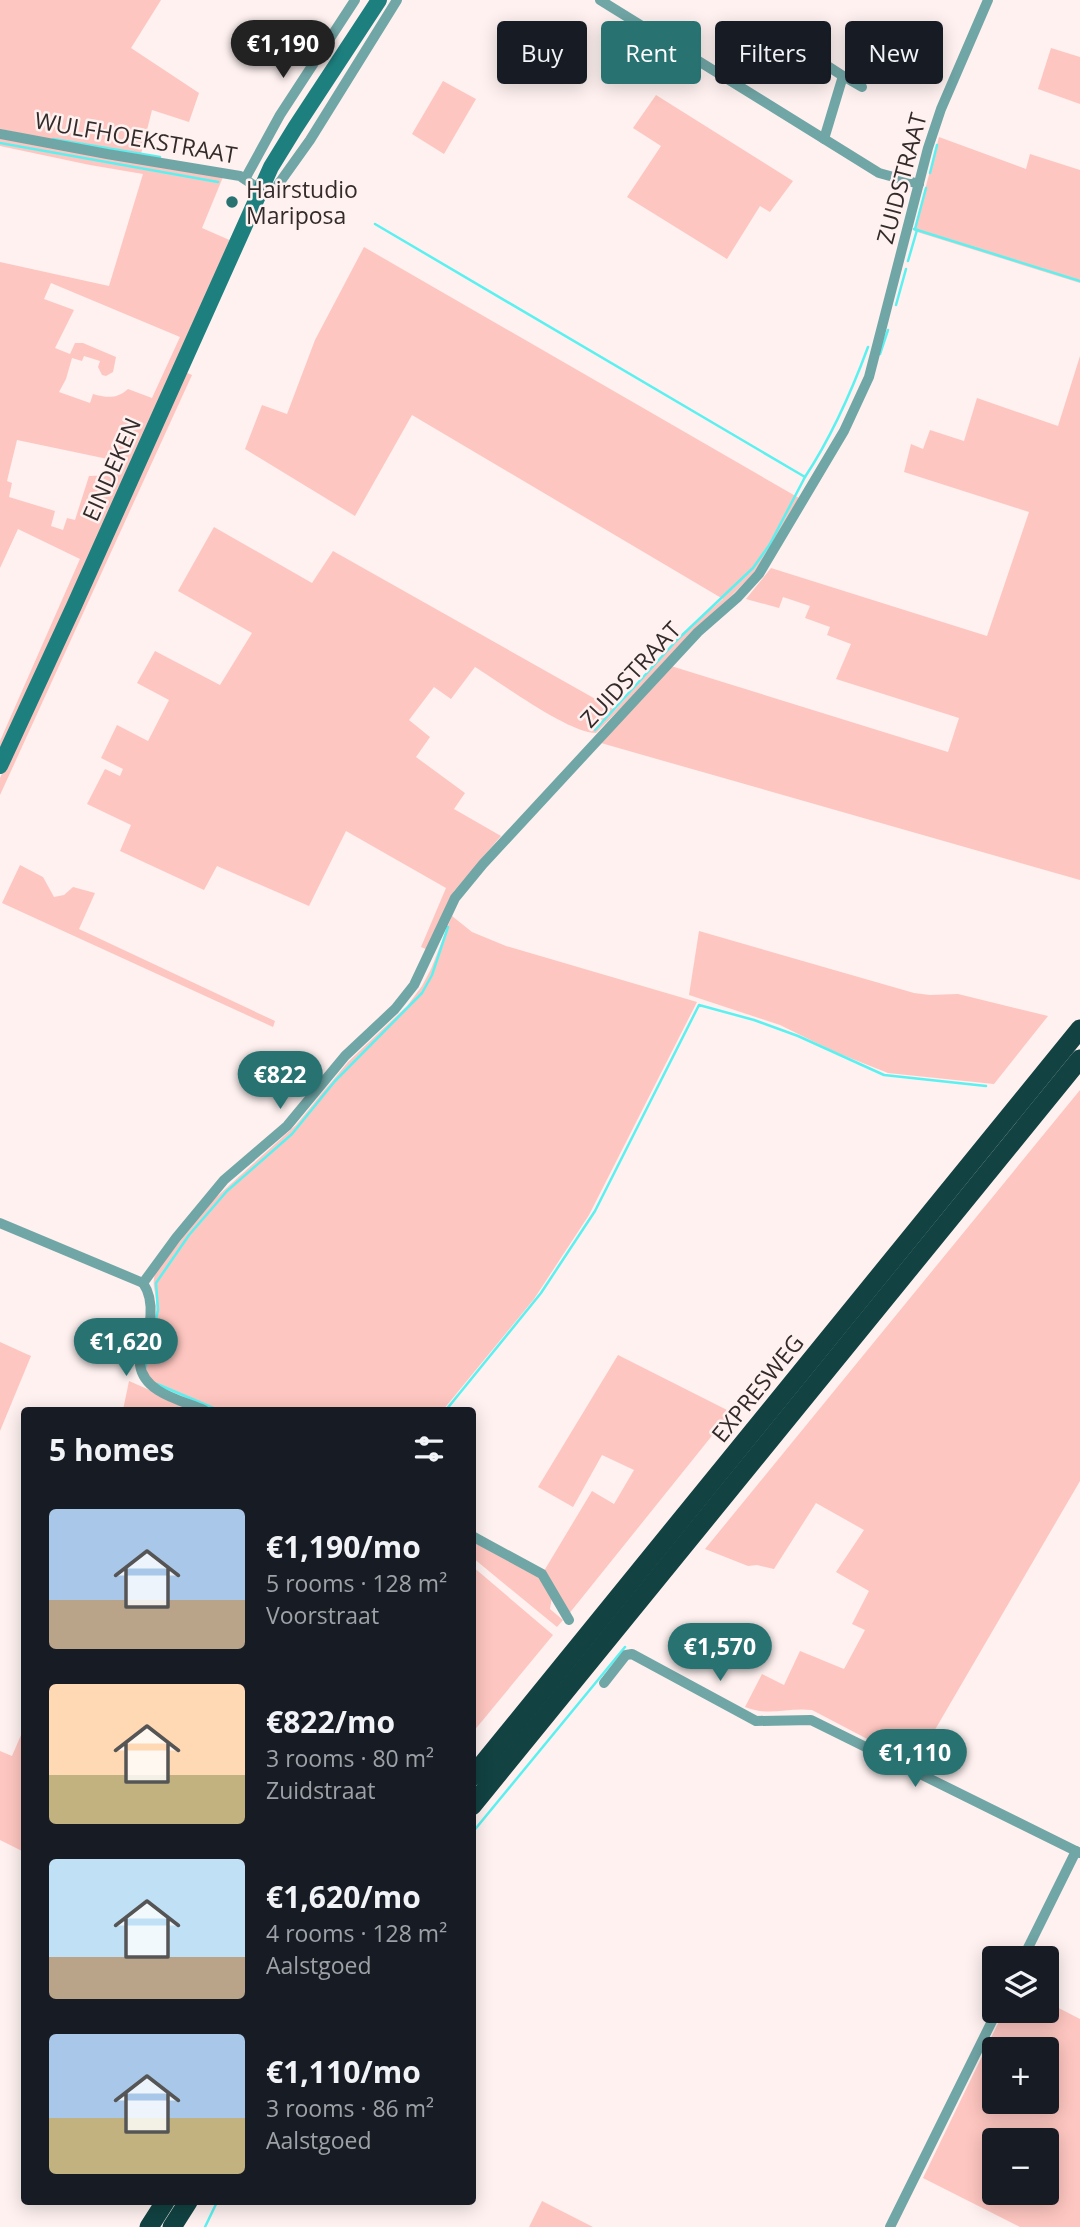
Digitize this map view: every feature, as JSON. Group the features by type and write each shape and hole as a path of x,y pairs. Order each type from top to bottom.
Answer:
{"highway":[{"name":"EXPRESWEG","path":"476,1772 1080,1029"},
{"name":"EXPRESWEG","path":"476,1801 1080,1059"},
{"path":"149,2227 163,2205"},
{"path":"172,2227 186,2205"}],"street":[{"path":"245,179 280,115 355,0"},
{"name":"EINDEKEN","path":"0,766 271,167 379,0"},
{"path":"261,190 275,189 310,140 397,0"},
{"path":"600,0 879,173 919,184"},
{"name":"ZUIDSTRAAT","path":"143,1283 224,1180 287,1126 345,1056 395,1009 414,985 455,898 483,864 698,632 760,574 844,431 869,377 941,108 988,0"},
{"path":"831,68 862,87"},
{"path":"824,139 843,76"},
{"name":"WULFHOEKSTRAAT","path":"0,134 240,176 261,190"},
{"path":"0,1223 143,1283 149,1291 152,1306 140,1365 142,1375 154,1388 197,1407"},
{"path":"476,1538 542,1574 569,1620"},
{"path":"604,1683 626,1655 632,1654 756,1721 811,1720 1078,1852 1029,1946"},
{"path":"890,2227 991,2023"}],"shaded area":[{"path":"0,0 161,0 131,48 199,93 189,122 152,110 141,154 0,129"},
{"path":"1051,48 1080,57 1080,104 1038,89"},
{"path":"443,81 476,99 444,154 412,134"},
{"path":"656,95 793,181 770,212 760,206 727,259 627,197 661,146 633,128"},
{"path":"0,137 223,177 202,228 234,242 0,755 0,741 80,559 18,529 0,568 0,262 109,286 143,174 0,146","holes":["51,283 180,337 152,398 128,389 112,397 93,394 90,403 59,392 72,358 82,361 84,356 100,361 98,367 102,375 106,376 113,372 116,357 83,343 75,343 70,354 55,348 74,310 44,299","17,440 122,462 116,475 89,476 75,520 67,518 63,530 51,526 55,511 9,497 12,483 7,481"]},
{"path":"939,137 1026,169 1030,154 1080,170 1080,283 914,231"},
{"path":"364,247 799,498 757,570 596,733 569,725 475,667 451,699 434,687 409,720 430,737 416,757 465,793 454,809 501,836 454,891 428,950 421,947 446,888 346,831 309,906 217,866 204,890 120,851 131,825 87,804 105,769 120,776 123,769 101,758 117,725 148,741 169,700 137,683 155,651 220,685 252,633 178,591 214,527 312,583 333,551 615,710 680,636 723,599 412,415 355,516 245,449 262,405 287,414 315,340"},
{"path":"1080,356 1080,880 601,743 671,666 948,752 959,718 836,679 851,644 827,635 830,627 805,618 810,606 783,597 779,608 746,599 771,568 987,636 1029,512 904,472 911,444 923,449 930,430 964,441 977,398 1058,426"},
{"path":"185,372 192,375 0,795 0,778"},
{"path":"20,865 43,877 54,897 64,895 73,887 95,893 79,929 275,1021 273,1027 2,903"},
{"path":"452,916 472,932 506,946 697,1002 589,1215 534,1299 445,1407 211,1407 155,1382 148,1375 146,1367 156,1309 155,1273 211,1202 296,1125 348,1062 407,1006 431,969"},
{"path":"699,931 914,993 958,994 1048,1016 994,1084 888,1073 835,1052 780,1025 689,995"},
{"path":"1080,1090 1080,1481 915,1764 812,1710 771,1712 745,1707 762,1674 784,1685 800,1651 844,1669 865,1630 852,1624 869,1591 836,1572 864,1530 816,1503 774,1569 748,1566 705,1549"},
{"path":"0,1342 31,1356 0,1431"},
{"path":"618,1355 731,1412 568,1615 544,1571 592,1491 614,1504 634,1470 602,1455 573,1507 538,1487"},
{"path":"129,1381 188,1407 124,1407"},
{"path":"476,1541 540,1577 552,1597 550,1609 563,1620 557,1627 476,1560"},
{"path":"476,1569 553,1635 476,1728"},
{"path":"21,1735 21,1850 0,1840 0,1751 12,1756"},
{"path":"1059,2008 1080,2019 1080,2227 1020,2227 923,2178 982,2056 982,2114 1059,2114 1059,2037 991,2037 998,2023 1059,2023"},
{"path":"542,2201 593,2227 529,2227"}],"waterway":[{"path":"53,139 160,157"},
{"path":"0,143 218,182"},
{"path":"930,173 937,145"},
{"path":"915,229 926,188"},
{"path":"375,224 805,477 840,414 868,347"},
{"path":"914,229 1080,281"},
{"path":"908,261 917,230"},
{"path":"896,305 906,269"},
{"path":"880,354 888,330"},
{"path":"595,730 677,640 753,568 770,544 805,477"},
{"path":"155,1324 158,1310 156,1283 189,1235 227,1191 292,1134 335,1081 422,993 432,975 448,927"},
{"path":"448,1407 541,1293 595,1211 699,1005 754,1020 798,1036 884,1075 986,1086"},
{"path":"145,1369 149,1351"},
{"path":"157,1384 211,1407"},
{"path":"476,1828 625,1647"},
{"path":"205,2227 216,2205"}],"place":[{"name":"Hairstudio Mariposa","path":"232,202"}]}
